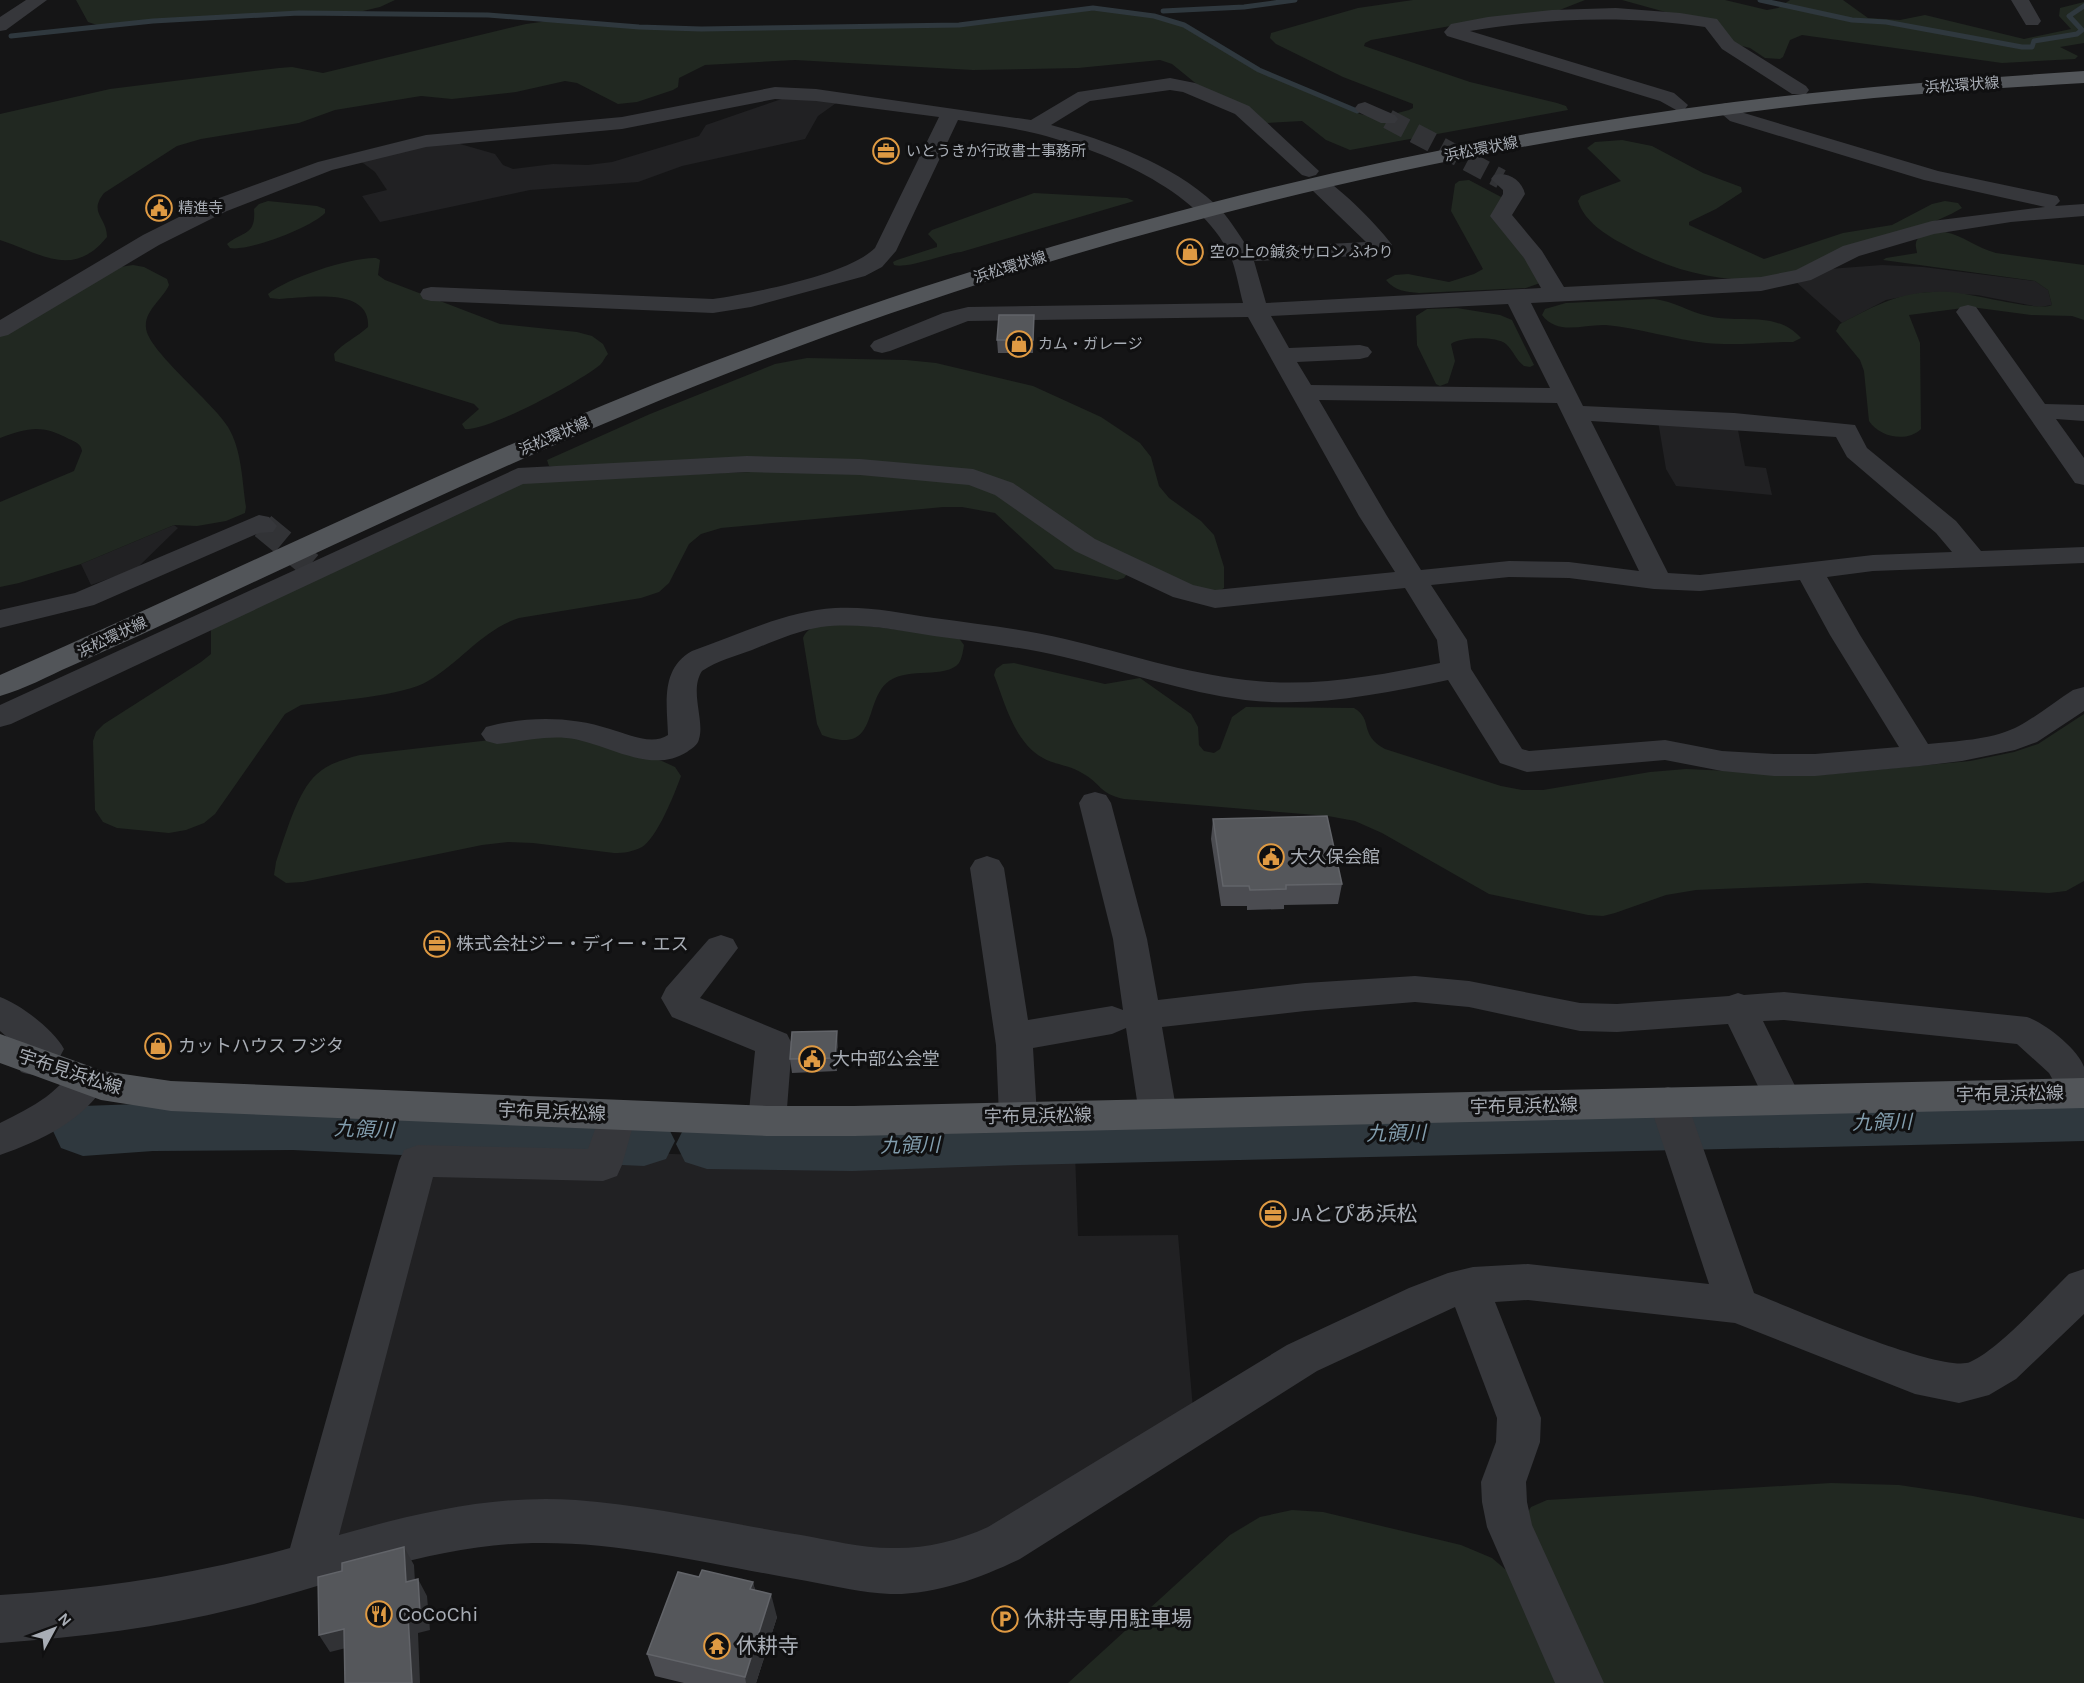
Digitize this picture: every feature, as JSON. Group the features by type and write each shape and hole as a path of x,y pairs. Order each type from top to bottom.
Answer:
{"main road":[{"name":"浜松環状線","path":"0,662 110,626 511,454 722,367 963,281 1202,204 1515,131 1678,105 1799,90 1953,76 2081,77"},
{"name":"浜松環状線","path":"1313,177 1543,137 1726,109 1889,91 2081,77"},
{"name":"浜松環状線","path":"0,686 110,626"},
{"name":"宇布見浜松線","path":"0,1048 88,1081 130,1091 612,1133 767,1121 1158,1114 1673,1118 1783,1100 2081,1093"}],"street":[{"path":"0,26 38,0"},
{"path":"2020,0 2032,21"},
{"path":"1678,105 1667,97 1454,32 1457,28 1526,18 1669,15 1711,23 1728,45 1799,90"},
{"path":"1034,127 1085,96 1170,84 1183,85 1248,114 1381,245 1378,248 1241,255"},
{"path":"0,330 151,240 219,206 298,175 393,147 460,136 622,123 750,96 775,93 816,95 1034,127 1099,147 1156,173 1202,204 1227,233 1241,255 1256,310 1373,516 1452,640 1456,669 1511,756 1527,762 1665,750 1722,760 1774,765 1815,765 1920,756 1962,751 2026,735 2084,697"},
{"path":"1365,108 1388,119"},
{"path":"1726,109 1737,117 1946,180 2084,208"},
{"path":"431,294 713,306 751,300 857,271 874,262 885,251 951,113"},
{"path":"1501,178 1513,188 1514,194 1501,216 1534,256 1556,294"},
{"path":"882,346 951,318 968,314 1256,310 1761,284 1803,274 1851,251 1923,230 2011,216 2084,208"},
{"path":"1516,296 1654,573 1654,580"},
{"path":"1968,312 2084,477"},
{"path":"1282,355 1360,352"},
{"path":"1304,392 1571,405 1846,430 1856,452 1940,521 1972,558"},
{"path":"2038,411 2084,413"},
{"path":"0,619 110,626 313,567 518,476 690,466 804,464 955,474 1004,489 1085,545 1198,596 1232,598 1509,569 1569,570 1700,583 1873,563 2084,555"},
{"path":"0,717 110,626 259,523 263,526"},
{"path":"1808,571 1818,582 1845,635 1920,756"},
{"path":"498,734 565,728 639,748 671,749 684,739 683,682 685,673 691,665 702,658 797,625 836,617 903,622 1017,639 1062,647 1175,676 1247,690 1289,693 1335,692 1378,686 1456,669"},
{"path":"1095,803 1130,939 1127,1017 1158,1114"},
{"path":"987,868 1013,1037 1018,1116"},
{"path":"721,948 679,998 685,1007 774,1044 767,1121"},
{"path":"1013,1037 1127,1017 1305,997 1415,989 1468,994 1580,1017 1617,1018 1738,1007 1784,1006 2027,1030 2062,1063 2081,1093"},
{"path":"1738,1007 1783,1100"},
{"path":"0,1011 46,1049 34,1062"},
{"path":"0,1139 46,1117 71,1101 88,1081"},
{"path":"1673,1118 1737,1305"},
{"path":"308,1566 418,1161 603,1165 612,1133"},
{"path":"0,1619 67,1615 202,1594 442,1532 477,1525 547,1521 614,1526 888,1571 919,1571 948,1565 977,1557 1004,1544 1302,1358 1432,1298 1468,1286 1500,1282 1528,1282 1737,1305 1915,1376 1944,1383 1973,1382 1995,1372 2084,1287"},
{"path":"1468,1286 1519,1418 1522,1432 1520,1445 1512,1456 1504,1477 1503,1501 1510,1527 1580,1683"}],"shaded area":[{"path":"76,0 395,0 363,11 227,15 97,25 88,22"},
{"path":"1413,0 1585,0 1552,13 1473,22 1371,40 1364,46 1470,82 1557,103 1566,106 1568,110 1350,150 1326,140 1302,121 1267,123 1199,86 1172,64 1160,60 1078,68 973,70 795,60 705,65 679,78 678,87 673,90 637,102 618,104 577,83 565,81 516,92 452,99 421,96 335,110 299,123 201,139 177,146 104,193 98,210 107,237 94,250 82,257 56,260 0,240 0,114 110,89 292,67 323,73 526,24 548,21 701,30 943,26 1074,10 1112,11 1153,17 1182,26 1257,71 1360,114 1378,118 1409,110 1413,108 1413,104 1343,77 1276,44 1270,38 1271,33 1358,8"},
{"path":"1622,0 1725,0 1767,10 1778,8 1790,0 1843,0 1868,18 1900,20 1925,15 2024,39 2071,29 2059,16 2060,8 2084,2 2084,43 2060,47 2078,56 2075,59 2002,63 1802,35 1790,40 1780,59 1765,58 1750,48 1734,44 1722,32 1669,13"},
{"path":"790,96 839,101 818,116 805,139 682,166 638,182 530,190 380,222 362,196 387,190 375,172 359,160 456,140 460,144 495,154 503,165 513,169 553,164 588,165 612,162 699,136 706,125"},
{"path":"1622,140 1652,146 1703,173 1741,187 1742,192 1716,209 1689,222 1689,225 1764,259 1843,233 1892,225 1932,204 1945,201 1958,203 1962,208 1930,223 1813,267 1777,277 1738,279 1698,274 1659,261 1616,240 1596,227 1581,208 1578,201 1581,196 1621,181 1587,148 1595,142"},
{"path":"1469,180 1503,198 1540,283 1526,288 1419,293 1393,287 1386,280 1395,275 1408,274 1449,282 1483,269 1451,211 1455,184"},
{"path":"1034,193 1127,198 1134,201 961,252 908,265 894,265 893,262 897,260 937,247 928,234 932,230"},
{"path":"268,201 317,206 325,209 325,213 307,225 279,237 251,246 230,248 227,244 251,228 254,209 259,204"},
{"path":"1945,232 1996,253 2084,265 2084,320 2072,316 2031,315 1971,307 1909,315 1920,343 1921,429 1901,437 1886,434 1879,431 1869,421 1864,371 1860,360 1836,331 1840,324 1892,299 1919,293 1950,292 2033,306 2052,305 2048,290 2035,281 1883,260 1917,253 1916,244 1920,237"},
{"path":"376,258 380,260 378,275 385,280 500,324 577,332 592,336 603,344 608,354 600,365 555,393 493,423 465,429 462,424 479,409 474,404 335,361 334,354 368,327 366,314 359,305 334,297 279,299 270,298 268,294 304,275 351,261"},
{"path":"133,265 144,267 167,279 169,285 146,322 149,338 169,363 209,404 233,436 239,456 245,513 226,521 197,526 174,525 81,564 0,587 0,502 74,471 82,451 76,442 42,429 27,430 0,438 0,335 120,267"},
{"path":"1882,265 1923,267 2035,281 2048,290 2052,305 2039,307 1977,295 1927,292 1886,300 1842,323 1796,282 1829,269"},
{"path":"1654,299 1708,316 1769,321 1791,329 1801,338 1793,342 1717,344 1606,325 1563,327 1548,321 1542,315 1545,309 1566,303"},
{"path":"1457,308 1500,315 1512,320 1534,365 1524,366 1501,341 1478,338 1462,340 1451,344 1455,361 1448,383 1440,386 1436,384 1417,345 1416,316 1427,309"},
{"path":"807,358 906,360 936,363 1033,386 1101,417 1140,443 1151,457 1159,486 1169,498 1201,521 1214,535 1224,567 1224,588 1219,591 1202,590 1093,540 996,478 549,466 547,460 650,414 775,364"},
{"path":"1658,421 1737,425 1745,466 1766,468 1772,495 1676,486 1666,469"},
{"path":"803,470 953,480 983,487 1127,574 1124,578 1117,580 1055,569 995,513 962,507 721,528 701,534 689,544 669,583 659,592 641,598 519,618 494,630 440,673 417,686 367,697 301,705 285,714 215,814 204,823 169,833 117,828 103,822 95,810 93,741 96,732 104,724 211,654 211,628 508,487 537,480"},
{"path":"174,525 178,528 136,569 91,585 81,564"},
{"path":"835,622 958,637 964,645 959,663 953,668 897,677 889,681 875,701 862,733 853,739 840,740 822,735 817,724 803,638 812,628"},
{"path":"1014,663 1105,684 1140,678 1191,714 1198,727 1199,745 1204,751 1214,753 1220,749 1232,717 1246,707 1354,708 1363,717 1372,738 1385,749 1501,786 1522,790 1543,790 1650,772 1686,769 1821,775 1970,761 2014,752 2038,744 2084,714 2084,881 2066,891 2049,893 1867,883 1696,890 1666,895 1603,916 1588,915 1489,894 1382,833 1355,821 1328,816 1116,797 1077,770 1043,758 1025,742 1012,721 994,675 996,669 1003,664"},
{"path":"552,733 573,734 675,767 681,776 665,814 648,842 635,850 614,853 508,842 482,845 303,882 286,883 274,875 276,862 303,791 317,774 332,764 360,755"},
{"path":"617,1152 787,1158 1075,1152 1078,1236 1178,1235 1193,1409 996,1531 918,1556 619,1511 347,1542 331,1527 424,1176"},
{"path":"1831,1483 1899,1485 1973,1496 2084,1519 2084,1683 1590,1683 1522,1522 1531,1507 1547,1500"},
{"path":"1292,1510 1323,1512 1461,1545 1492,1558 1519,1581 1570,1683 1068,1683 1230,1535 1260,1517"}],"building":[{"path":"999,315 1034,315 1033,340 997,340"},
{"name":"大久保会館","path":"1327,816 1342,884 1286,885 1286,889 1250,890 1249,886 1223,886 1213,819"},
{"path":"837,1031 835,1058 790,1059 792,1032"},
{"name":"CoCoChi","path":"404,1547 406,1582 418,1579 420,1612 408,1616 412,1683 345,1683 344,1629 319,1635 318,1577 342,1571 342,1563"},
{"name":"休耕寺","path":"702,1570 753,1582 750,1589 771,1594 745,1677 647,1654 678,1572 699,1577"}],"waterway":[{"path":"1163,11 1244,7 1295,0"},
{"path":"1760,0 1852,20 1886,22 2022,47 2032,47 2034,41 2077,34 2082,30 2069,16 2084,6"},
{"path":"11,36 153,21 299,13 488,15 639,27 701,29 959,25 1093,8 1154,16 1184,25 1259,70 1357,111"},
{"name":"九領川","path":"707,1144 852,1146 1019,1140 2084,1117"},
{"name":"九領川","path":"83,1131 153,1127 293,1125 644,1141"}],"tunnel":[{"path":"1388,119 1501,179"},
{"path":"263,526 310,565"}],"place":[{"name":"いとうきか行政書士事務所","path":"886,151"},
{"name":"精進寺","path":"159,208"},
{"name":"空の上の鍼灸サロン ふわり","path":"1190,252"},
{"name":"カム・ガレージ","path":"1019,344"},
{"name":"大久保会館","path":"1271,857"},
{"name":"株式会社ジー・ディー・エス","path":"437,944"},
{"name":"カットハウス フジタ","path":"158,1046"},
{"name":"大中部公会堂","path":"812,1059"},
{"name":"JAとぴあ浜松","path":"1273,1214"},
{"name":"CoCoChi","path":"379,1614"},
{"name":"休耕寺専用駐車場","path":"1005,1619"},
{"name":"休耕寺","path":"717,1646"}]}
